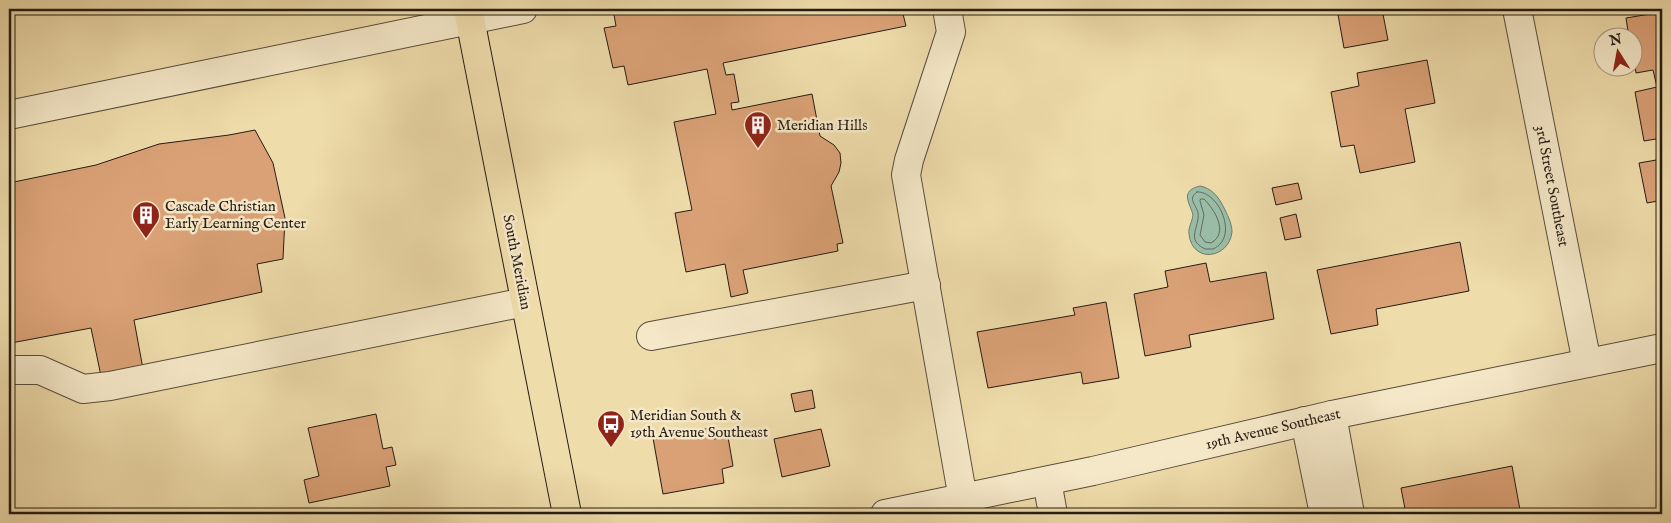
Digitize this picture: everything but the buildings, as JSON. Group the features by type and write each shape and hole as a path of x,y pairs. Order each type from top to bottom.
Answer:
{"main road":[{"name":"South Meridian","path":"470,15 567,514"}],"street":[{"path":"9,114 470,15 523,9"},
{"path":"947,9 952,32 909,160 906,175 963,499"},
{"name":"3rd Street Southeast","path":"1517,9 1587,363"},
{"path":"651,336 926,285"},
{"path":"9,370 40,370 83,389 110,386 525,302"},
{"name":"19th Avenue Southeast","path":"885,514 1047,481 1305,421 1662,348"},
{"path":"1332,416 1350,514"},
{"path":"1305,421 1324,514"},
{"path":"1047,481 1053,514"}],"water":[{"path":"1200,186 1214,193 1219,199 1228,215 1232,229 1229,241 1224,248 1210,254 1203,254 1197,250 1192,244 1189,234 1193,215 1188,202 1188,194 1194,188"}],"place":[{"name":"Meridian Hills","path":"758,149"},
{"name":"Cascade Christian Early Learning Center","path":"146,239"},
{"name":"Meridian South & 19th Avenue Southeast","path":"611,448"}]}
